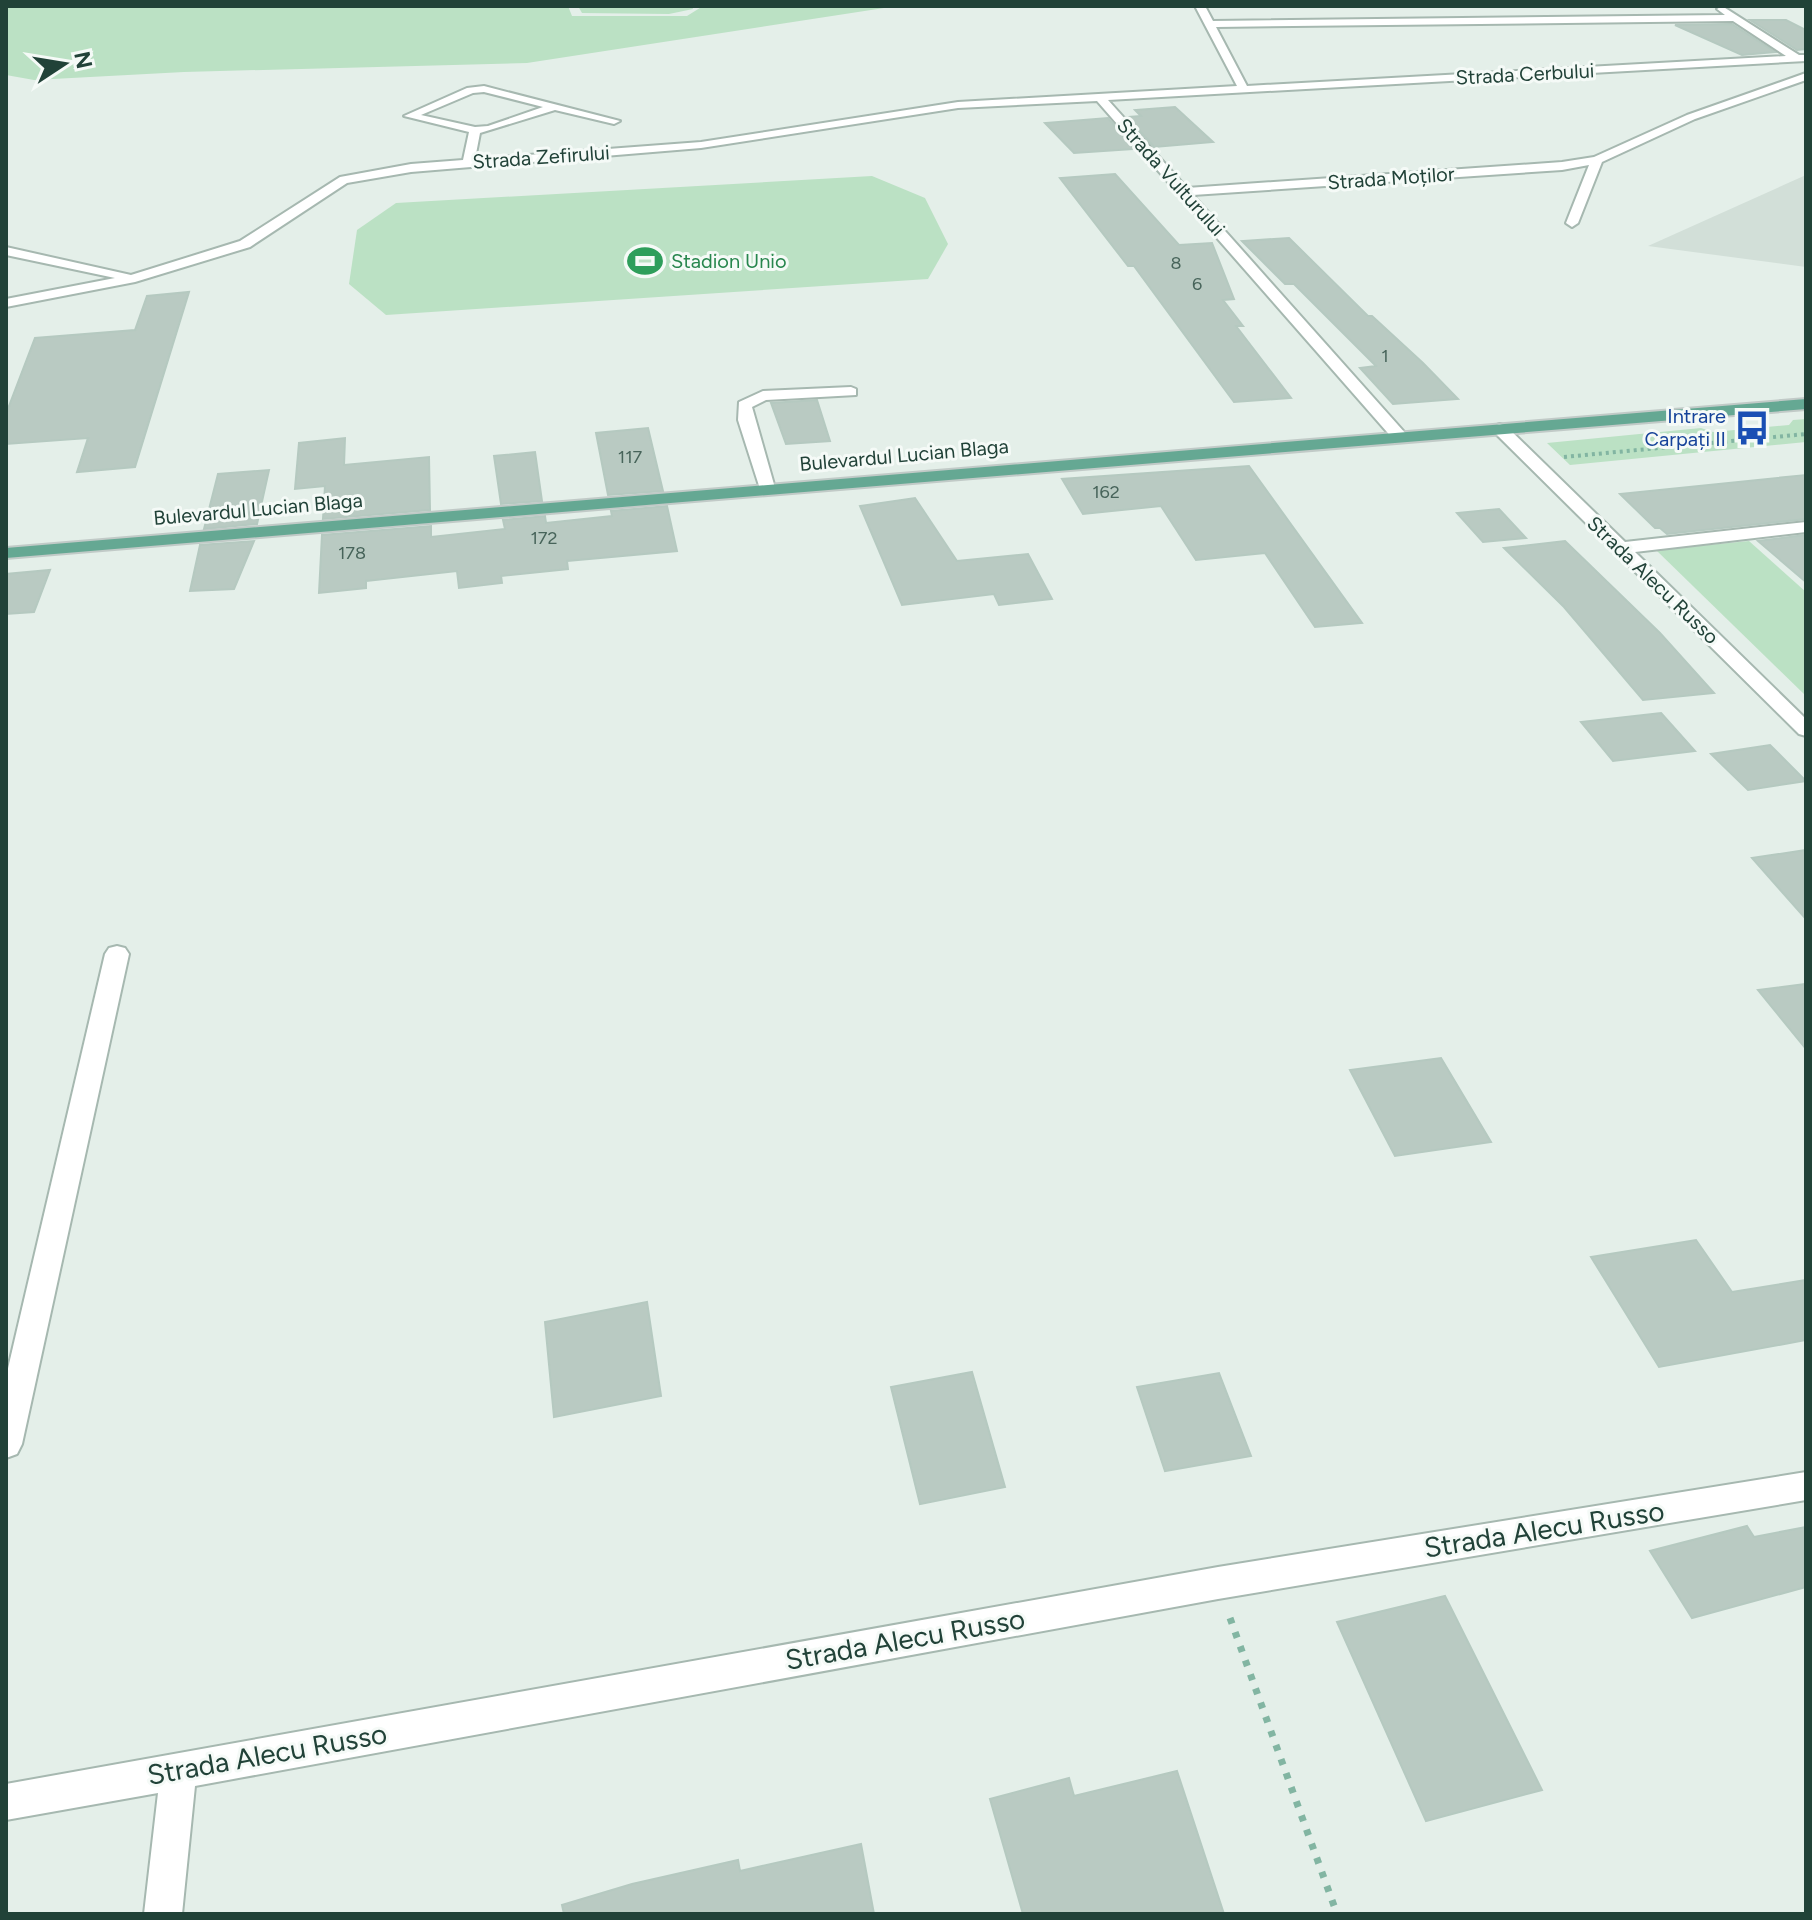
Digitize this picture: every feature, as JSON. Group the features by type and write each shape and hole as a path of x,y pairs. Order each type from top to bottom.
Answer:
{"main road":[{"name":"Bulevardul Lucian Blaga","path":"6,553 1806,404"}],"street":[{"path":"1200,6 1244,90"},
{"path":"1717,6 1801,58"},
{"path":"1208,24 1735,18"},
{"name":"Strada Cerbului","path":"1244,90 1801,58"},
{"name":"Strada Moților","path":"1184,192 1546,168 1597,160 1691,117 1806,76"},
{"path":"555,106 489,129 475,130 410,116 471,90 491,90 555,106 614,121"},
{"name":"Strada Vulturului","path":"1100,97 1244,90"},
{"name":"Strada Vulturului","path":"1100,97 1400,437"},
{"name":"Strada Zefirului","path":"6,303 135,278 245,244 344,180 411,168 701,145 958,105 1100,97"},
{"path":"468,163 475,130"},
{"path":"1572,223 1597,160"},
{"path":"6,251 135,278"},
{"path":"767,488 744,405 763,396 851,392"},
{"name":"Strada Alecu Russo","path":"1500,429 1806,730"},
{"path":"1621,548 1806,527"},
{"path":"6,1444 117,954"},
{"name":"Strada Alecu Russo","path":"6,1802 1218,1583 1806,1486"},
{"path":"163,1914 179,1769"}],"path":[{"path":"1530,460 1806,434"},
{"path":"1218,1583 1337,1914"}],"shaded area":[{"path":"1806,175 1806,267 1648,246"}],"green space":[{"path":"6,6 568,6 572,16 687,16 703,6 897,6 527,63 184,72 34,80 6,75"},
{"path":"578,6 692,6 693,9 669,14 582,13"},
{"name":"Stadion Unio","path":"872,176 925,198 948,244 928,279 386,315 349,284 357,230 396,203"},
{"path":"1806,419 1806,442 1570,465 1547,443 1701,428 1713,432 1789,425 1793,420"},
{"path":"1749,541 1806,592 1806,696 1656,550"}],"building":[{"path":"1750,20 1786,20 1806,30 1806,49 1797,50"},
{"path":"1732,24 1775,52 1742,55 1675,25"},
{"path":"1175,107 1213,142 1154,147 1127,117 1141,116 1135,110"},
{"path":"1108,118 1135,149 1074,153 1045,123"},
{"path":"1115,174 1179,245 1212,243 1234,299 1223,300 1243,326 1236,326 1291,398 1234,402 1134,266 1128,266 1060,178"},
{"path":"1289,238 1458,399 1393,404 1360,368 1376,366 1294,284 1285,284 1242,241"},
{"path":"189,292 135,467 77,472 88,438 6,444 6,414 35,338 135,330 147,296"},
{"path":"817,400 830,441 786,444 771,403"},
{"path":"648,428 663,491 608,495 596,433"},
{"path":"345,438 344,465 429,457 430,510 323,519 325,486 295,489 299,443"},
{"path":"535,452 542,501 501,504 494,456"},
{"path":"1249,466 1362,623 1315,627 1265,553 1196,560 1161,506 1083,514 1062,479"},
{"path":"269,470 257,524 204,529 218,474"},
{"path":"1806,475 1806,519 1667,534 1655,528 1620,494"},
{"path":"915,498 957,561 1028,554 1052,599 999,605 994,594 902,605 860,506"},
{"path":"667,506 677,551 567,561 568,569 501,576 502,583 459,588 457,571 366,581 366,588 319,593 322,535 431,526 431,537 505,529 503,520 545,516 546,523 612,516 611,511"},
{"path":"1499,509 1526,538 1483,542 1457,513"},
{"path":"1806,535 1806,582 1758,541"},
{"path":"254,541 234,589 190,591 200,545"},
{"path":"1565,541 1660,633 1714,693 1643,700 1564,607 1504,548"},
{"path":"50,570 34,612 6,614 6,574"},
{"path":"1661,713 1695,751 1613,761 1581,722"},
{"path":"1770,745 1806,781 1748,790 1711,754"},
{"path":"1806,850 1806,919 1752,858"},
{"path":"1806,984 1806,1049 1758,990"},
{"path":"1441,1058 1491,1142 1395,1156 1350,1070"},
{"path":"1696,1240 1732,1292 1806,1280 1806,1340 1659,1367 1591,1257"},
{"path":"647,1302 661,1396 554,1417 545,1322"},
{"path":"972,1372 1005,1487 920,1504 891,1387"},
{"path":"1219,1373 1251,1456 1165,1471 1137,1387"},
{"path":"1747,1526 1754,1537 1806,1527 1806,1587 1692,1618 1650,1551"},
{"path":"1445,1596 1542,1790 1426,1821 1337,1622"},
{"path":"1177,1771 1224,1914 1023,1914 990,1799 1069,1778 1074,1796"},
{"path":"861,1844 874,1914 564,1914 562,1905 632,1884 738,1860 740,1871"}],"place":[{"name":"Stadion Unio","path":"645,261"},
{"name":"Intrare Carpați II","path":"1752,428"}]}
